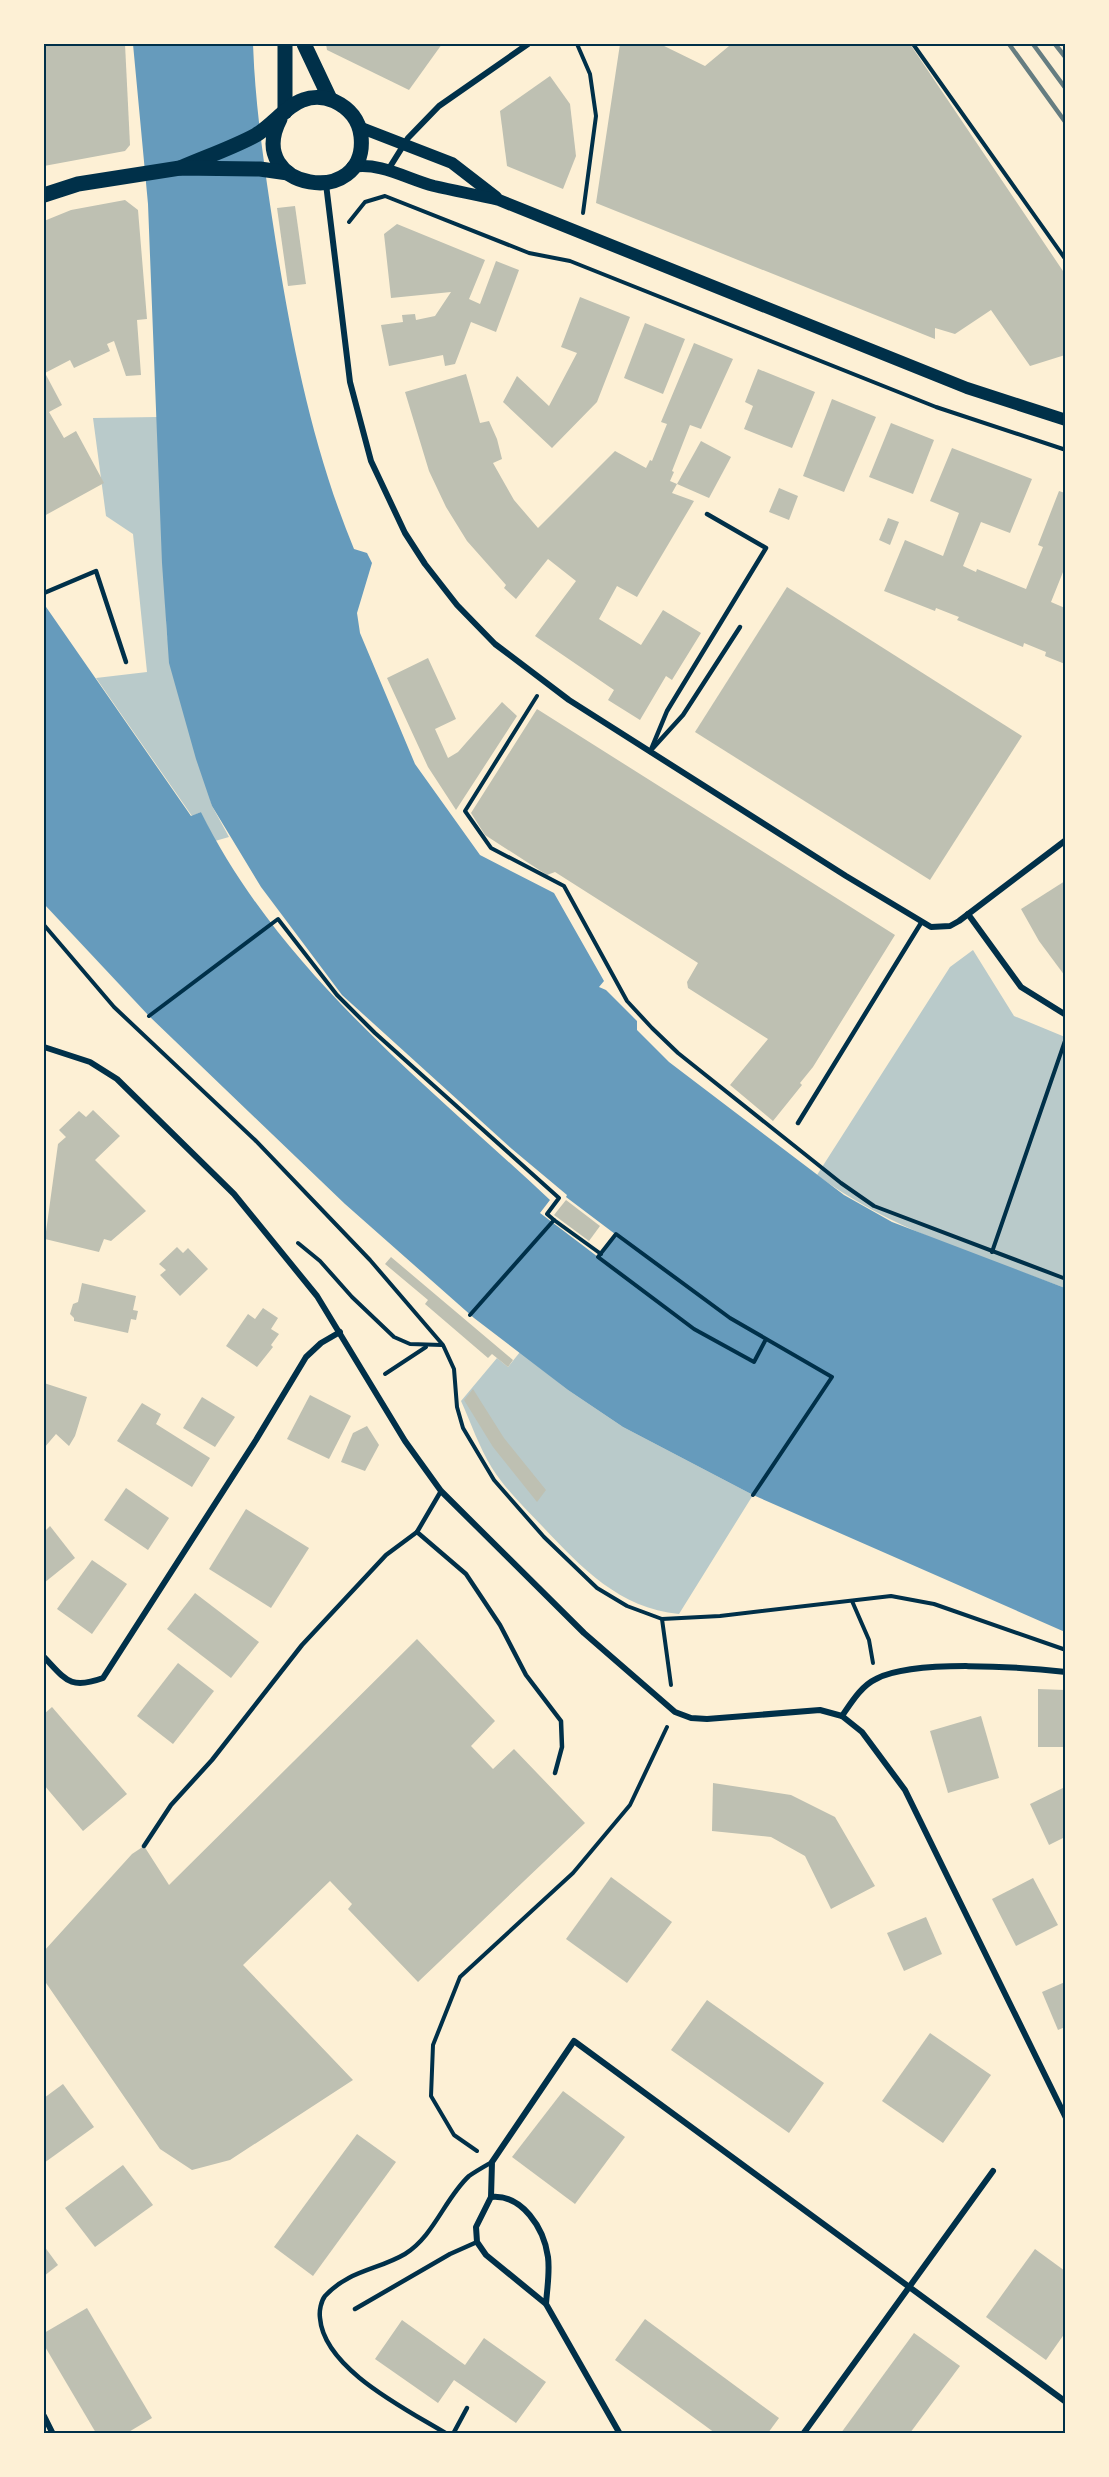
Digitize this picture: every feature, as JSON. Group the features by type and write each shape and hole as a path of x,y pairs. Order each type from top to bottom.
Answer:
{"main road":[{"path":"285,44 287,84 277,119 275,150 288,173"},
{"path":"304,44 330,99"},
{"path":"44,195 78,184 180,168 271,170 288,173 306,183 326,184 345,175 352,167 360,148 359,127 348,110 330,99 306,99 277,119 180,168"},
{"path":"359,127 452,163 499,200"},
{"path":"352,167 370,166 388,170 432,185 499,200 967,387 1065,420"}],"street":[{"path":"388,170 404,144 439,106 528,44"},
{"path":"326,184 350,382 372,461 387,500 425,564 457,604 495,644 545,683 650,752 921,923 941,927 950,926 1065,840"},
{"path":"968,914 1020,987 1065,1016"},
{"path":"44,1047 90,1062 117,1079 234,1194 317,1296 405,1441 441,1491 584,1633 675,1712 691,1718 707,1719 820,1710 842,1716 870,1740 905,1790 1065,2118"},
{"path":"44,1657 66,1680 84,1685 103,1678 306,1358 321,1343 340,1332"},
{"path":"842,1716 862,1690 875,1679 905,1671 967,1666 1065,1672"},
{"path":"620,2433 546,2304 486,2255 477,2242 476,2227 491,2197 492,2162 574,2041 1065,2402"},
{"path":"802,2433 910,2289 993,2171"},
{"path":"491,2197 500,2196 510,2200 524,2208 534,2218 548,2256 546,2304"},
{"path":"44,2416 53,2433"}],"lane":[{"path":"650,752 667,711 766,548 707,514"},
{"path":"44,593 96,571 126,662"},
{"path":"650,752 683,715 740,627"},
{"path":"798,1123 921,923"},
{"path":"144,1846 171,1805 212,1760 302,1645 386,1555 417,1532 441,1491"},
{"path":"417,1532 466,1574 500,1625 526,1675 561,1721 562,1748 555,1773"},
{"path":"447,2433 378,2391 341,2361 322,2335 319,2314 323,2298 338,2285 361,2271 406,2253 432,2226 469,2177 492,2162"},
{"path":"355,2309 450,2254 477,2242"},
{"path":"453,2433 467,2408"}],"path":[{"path":"577,44 590,74 596,116 580,231"},
{"path":"914,44 1065,260"},
{"path":"331,226 349,222 365,202 385,196 529,254 580,265 936,408 1065,450"},
{"path":"545,683 465,811 491,848 564,886 627,1001 678,1053 874,1206 1065,1279"},
{"path":"149,1016 278,919 337,995 375,1033 559,1198 547,1214 553,1221 601,1254"},
{"path":"44,925 114,1007 255,1140 370,1260 443,1345 454,1369 463,1428 494,1480 544,1537 597,1588 627,1606 662,1619 720,1616 891,1596 934,1604 1065,1650"},
{"path":"992,1252 1065,1038"},
{"path":"470,1315 553,1221"},
{"path":"753,1496 832,1377 730,1318 616,1234 598,1257 694,1329 754,1362 766,1339"},
{"path":"275,1242 291,1241 302,1245 394,1337 410,1344 443,1345"},
{"path":"389,1371 426,1346"},
{"path":"852,1601 869,1640 875,1679"},
{"path":"492,2162 454,2135 431,2097 433,2045 436,2035 460,1977 573,1872 630,1805 675,1712 662,1619"}],"shaded area":[{"path":"157,417 167,635 212,806 229,837 215,841 201,812 192,816 96,678 147,672 133,534 106,516 93,418"},
{"path":"973,950 1014,1016 1065,1037 1065,1288 969,1253 906,1226 845,1194 817,1175 950,967"},
{"path":"520,1352 568,1390 623,1427 753,1495 679,1614 638,1604 603,1584 572,1557 510,1491 492,1468 461,1401 497,1358 508,1367"}],"water":[{"path":"133,44 253,44 263,156 287,307 304,389 326,470 354,549 367,553 372,563 357,613 360,633 415,764 480,855 554,893 604,981 599,987 606,990 637,1021 637,1030 669,1062 844,1195 892,1222 1065,1288 1065,1632 753,1495 623,1427 568,1390 474,1318 345,1204 149,1016 44,904 44,604 191,816 201,812 233,869 271,923 312,973 405,1067 550,1200 540,1213 598,1257 615,1234 566,1197 567,1195 512,1149 342,995 261,887 212,806 169,663 162,563 148,204"}],"building":[{"path":"44,44 125,44 130,145 125,151 44,166"},
{"path":"326,44 442,44 409,90 327,50"},
{"path":"620,44 660,44 705,66 729,46 727,44 910,44 1065,274 1065,355 1030,366 991,310 955,334 935,328 935,339 596,203"},
{"path":"550,76 570,104 576,156 563,189 507,166 500,111"},
{"path":"125,200 138,210 147,319 137,320 141,375 126,376 114,341 107,344 110,351 74,368 70,360 45,373 62,405 49,412 64,438 76,431 104,483 44,516 44,221 71,210"},
{"path":"295,206 306,284 288,286 277,208"},
{"path":"397,224 485,260 469,299 480,304 496,261 519,270 496,332 471,322 455,364 445,366 443,355 389,366 381,325 403,322 402,315 415,314 416,320 435,316 451,292 391,298 384,234"},
{"path":"580,297 630,317 597,402 552,448 503,402 517,376 549,406 577,353 561,347"},
{"path":"645,323 685,339 663,394 624,378"},
{"path":"694,343 733,359 701,429 690,425 672,471 674,472 670,481 677,484 672,493 694,501 637,597 617,586 599,619 641,645 663,610 701,633 672,680 666,676 640,720 608,700 614,690 535,636 576,581 548,559 516,599 504,588 506,585 467,541 446,507 429,471 405,392 466,374 480,423 489,421 497,439 502,459 493,463 514,500 538,528 615,451 646,468 650,460 652,461 667,424 661,422"},
{"path":"758,369 815,392 792,448 744,429 753,406 745,402"},
{"path":"832,399 876,417 844,492 803,476"},
{"path":"891,423 934,440 913,494 869,477"},
{"path":"701,441 731,457 709,498 677,484"},
{"path":"952,448 1032,479 1010,533 981,522 963,566 976,572 977,569 1026,589 1043,547 1038,545 1059,491 1065,493 1065,567 1051,602 1065,608 1065,664 1045,656 1046,652 1024,643 1023,647 957,620 959,617 936,608 935,611 884,591 905,540 943,556 959,513 930,501"},
{"path":"779,488 798,496 789,520 769,512"},
{"path":"888,518 899,522 890,545 879,540"},
{"path":"787,587 1022,736 930,880 695,732"},
{"path":"428,658 456,719 435,729 448,758 458,752 502,702 517,716 456,810 428,767 387,678"},
{"path":"537,709 895,935 813,1067 800,1083 802,1085 773,1121 730,1085 768,1039 688,988 687,982 698,963 555,872 547,875 485,835 471,813"},
{"path":"1065,881 1065,976 1039,941 1021,909"},
{"path":"93,1110 120,1136 95,1160 146,1211 111,1241 104,1239 99,1252 45,1239 58,1144 66,1137 59,1130 79,1111 86,1117"},
{"path":"566,1200 600,1226 589,1241 554,1215"},
{"path":"177,1247 183,1253 188,1248 208,1269 180,1296 160,1275 166,1270 159,1264"},
{"path":"391,1257 513,1360 508,1367 492,1354 488,1358 425,1304 428,1300 385,1264"},
{"path":"82,1283 136,1296 133,1310 138,1311 136,1320 131,1319 128,1333 74,1321 70,1314 73,1304 78,1302"},
{"path":"263,1308 278,1318 271,1329 279,1334 271,1345 273,1347 257,1367 226,1346 248,1314 255,1319"},
{"path":"44,1383 87,1397 75,1436 69,1446 56,1434 44,1448"},
{"path":"473,1389 504,1438 546,1490 537,1502 493,1447 464,1400"},
{"path":"310,1395 351,1416 329,1459 287,1439"},
{"path":"202,1397 235,1417 215,1447 183,1428"},
{"path":"142,1403 161,1414 156,1424 210,1458 192,1487 117,1441"},
{"path":"367,1426 379,1445 365,1471 341,1462 353,1433"},
{"path":"126,1488 169,1518 148,1550 104,1520"},
{"path":"246,1509 309,1548 271,1608 209,1569"},
{"path":"50,1526 75,1558 44,1583 44,1532"},
{"path":"92,1560 127,1584 92,1634 57,1609"},
{"path":"195,1593 259,1642 231,1678 167,1629"},
{"path":"417,1639 495,1721 471,1746 493,1769 514,1749 585,1823 418,1982 348,1909 352,1904 330,1881 243,1965 353,2080 230,2160 192,2170 160,2149 44,1980 44,1951 132,1854 144,1846 169,1885"},
{"path":"178,1663 214,1691 173,1744 137,1716"},
{"path":"1038,1689 1065,1690 1065,1747 1038,1747"},
{"path":"52,1707 127,1794 83,1831 44,1785 44,1714"},
{"path":"981,1716 999,1778 948,1793 930,1731"},
{"path":"713,1783 791,1795 835,1817 875,1886 831,1909 805,1856 771,1837 712,1831"},
{"path":"1065,1787 1065,1837 1049,1845 1030,1804"},
{"path":"611,1877 672,1922 627,1983 566,1939"},
{"path":"1033,1878 1058,1925 1016,1946 992,1899"},
{"path":"926,1917 942,1954 904,1971 887,1933"},
{"path":"1065,1982 1065,2027 1058,2030 1042,1992"},
{"path":"707,2000 824,2083 789,2133 671,2050"},
{"path":"930,2033 991,2075 943,2143 882,2101"},
{"path":"63,2084 94,2127 44,2163 44,2098"},
{"path":"563,2091 625,2137 575,2204 512,2157"},
{"path":"357,2134 396,2162 313,2276 274,2247"},
{"path":"123,2165 153,2205 95,2247 65,2208"},
{"path":"44,2246 58,2265 44,2276"},
{"path":"1035,2249 1065,2271 1065,2333 1046,2360 986,2317"},
{"path":"87,2308 152,2418 127,2433 96,2433 44,2345 44,2333"},
{"path":"645,2319 779,2418 768,2433 715,2433 615,2360"},
{"path":"402,2320 465,2365 484,2338 546,2382 516,2423 454,2380 438,2403 375,2359"},
{"path":"914,2333 960,2366 910,2433 841,2433"}],"railway":[{"path":"1009,44 1066,123"},
{"path":"1033,44 1066,89"},
{"path":"1055,44 1066,58"}]}
